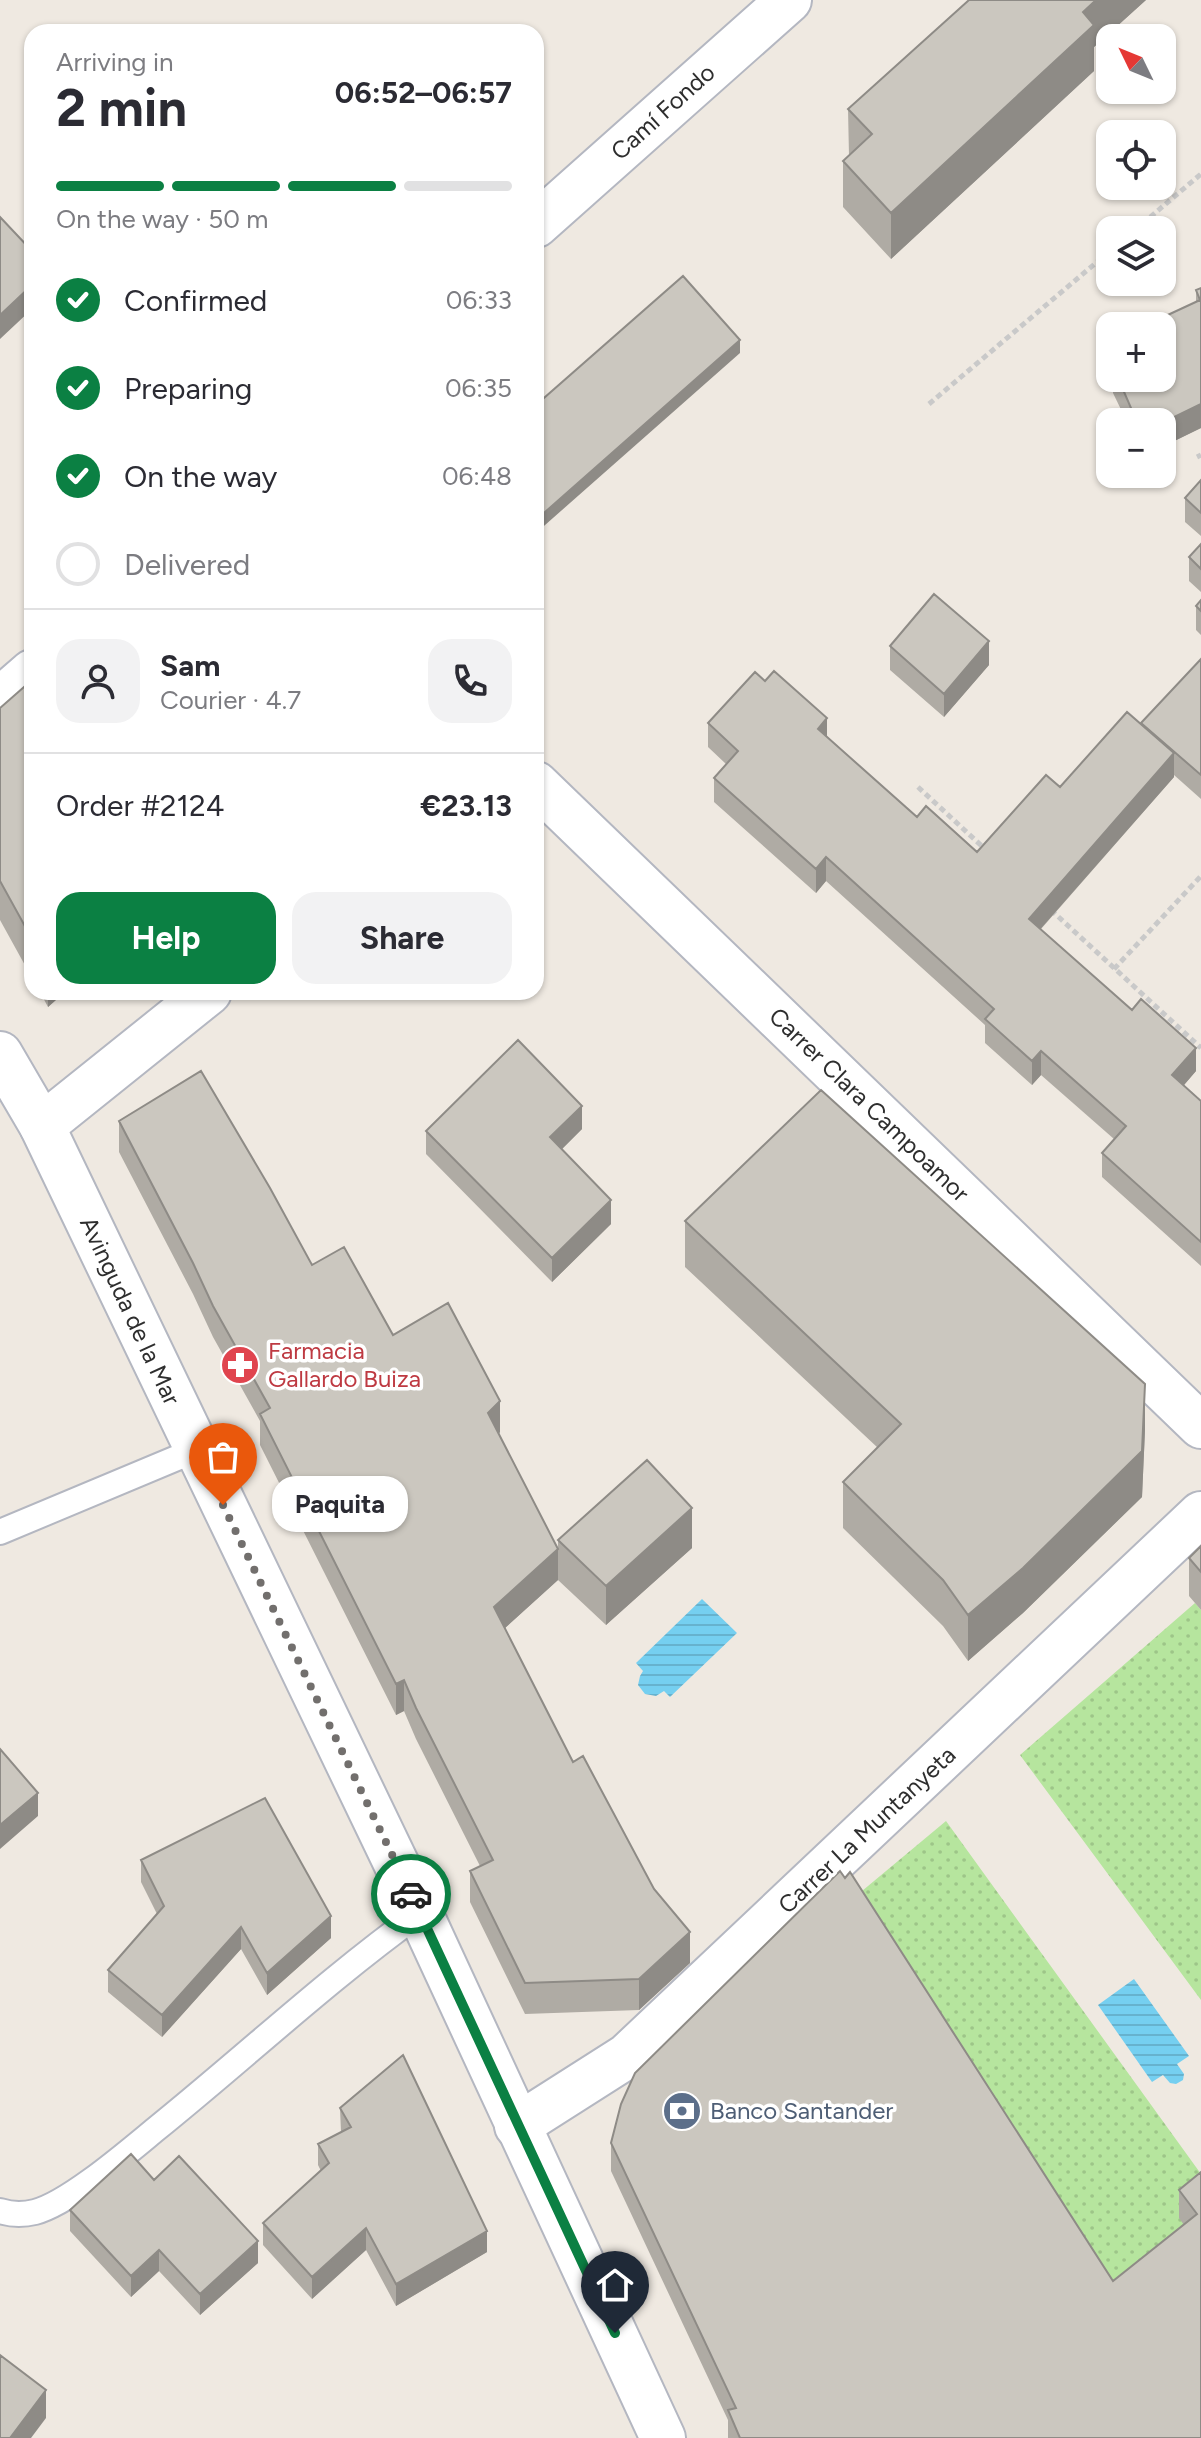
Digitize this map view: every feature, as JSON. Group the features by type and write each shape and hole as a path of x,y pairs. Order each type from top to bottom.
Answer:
{"street":[{"name":"Camí Fondo","path":"544,218 789,0"},
{"path":"0,700 24,679"},
{"name":"Carrer Clara Campoamor","path":"544,792 1201,1426"},
{"path":"42,1126 199,1000"},
{"name":"Avinguda de la Mar","path":"0,1054 42,1126 420,1913 663,2438"},
{"name":"Carrer La Muntanyeta","path":"517,2126 627,2056 1201,1514"}],"lane":[{"path":"0,1532 196,1450"},
{"path":"0,2211 11,2215 37,2211 77,2190 238,2062 361,1955 420,1913"}],"path":[{"path":"1152,216 1201,174"},
{"path":"929,404 1096,263"},
{"path":"918,787 987,851"},
{"path":"1114,969 1201,876"},
{"path":"1045,905 1201,1048"}],"green space":[{"path":"1195,1603 1201,1610 1201,2000 1020,1755"},
{"path":"946,1821 1201,2174 1197,2243 1128,2330 850,1901"}],"water":[{"path":"702,1599 737,1633 670,1697 664,1691 656,1696 645,1694 638,1685 643,1671 636,1663"},
{"path":"1134,1979 1189,2056 1177,2064 1184,2074 1183,2080 1176,2084 1170,2083 1163,2075 1152,2082 1098,2005"}],"building":[{"path":"969,0 1096,0 1083,12 1094,25 891,213 843,161 872,134 848,109"},
{"path":"0,217 24,242 24,292 0,315"},
{"path":"683,276 740,340 544,513 544,398"},
{"path":"1201,288 1201,404 1176,416 1176,408 1131,408 1124,392 1176,392 1174,312 1200,300 1196,290"},
{"path":"1201,480 1201,513 1185,498"},
{"path":"1201,544 1201,569 1189,557"},
{"path":"934,594 989,641 944,694 890,646"},
{"path":"1201,659 1201,775 1141,723"},
{"path":"774,671 827,718 818,729 917,817 926,806 977,852 1046,775 1060,787 1127,712 1174,753 1029,919 1132,1010 1141,999 1196,1048 1172,1075 1201,1101 1201,1242 1102,1153 1126,1126 1041,1051 1032,1061 985,1019 994,1009 826,857 816,869 714,778 738,751 708,723 755,672 765,681"},
{"path":"24,687 24,924 0,881 0,708"},
{"path":"518,1040 582,1106 550,1137 611,1200 552,1258 426,1131"},
{"path":"201,1071 312,1265 344,1247 393,1335 448,1303 500,1401 488,1413 558,1549 494,1607 573,1762 583,1756 654,1889 690,1932 639,1979 525,1983 470,1871 493,1860 404,1680 396,1684 260,1414 270,1408 213,1306 119,1121"},
{"path":"821,1090 1145,1384 1142,1451 1023,1568 968,1615 943,1580 843,1482 901,1424 685,1221"},
{"path":"647,1460 692,1508 606,1586 558,1540"},
{"path":"1201,1546 1201,1572 1189,1558"},
{"path":"0,1749 38,1793 0,1825"},
{"path":"265,1798 331,1916 267,1973 241,1927 162,2015 108,1970 164,1906 141,1860"},
{"path":"840,1871 845,1878 850,1872 1113,2281 1197,2214 1179,2190 1201,2172 1201,2438 740,2438 728,2410 736,2408 611,2143 621,2104 635,2073"},
{"path":"403,2055 487,2231 396,2284 366,2228 312,2277 263,2223 329,2163 318,2144 351,2127 340,2108"},
{"path":"131,2154 154,2180 179,2156 258,2241 200,2294 159,2250 131,2276 70,2210"},
{"path":"0,2355 46,2390 10,2438 0,2438"}],"way so far":[{"path":"223,1505 411,1894"}],"place":[{"name":"Farmacia Gallardo Buiza","path":"240,1365"},
{"name":"Paquita","path":"223,1505"},
{"name":"Banco Santander","path":"682,2111"}],"route":[{"path":"411,1894 615,2333"}]}
